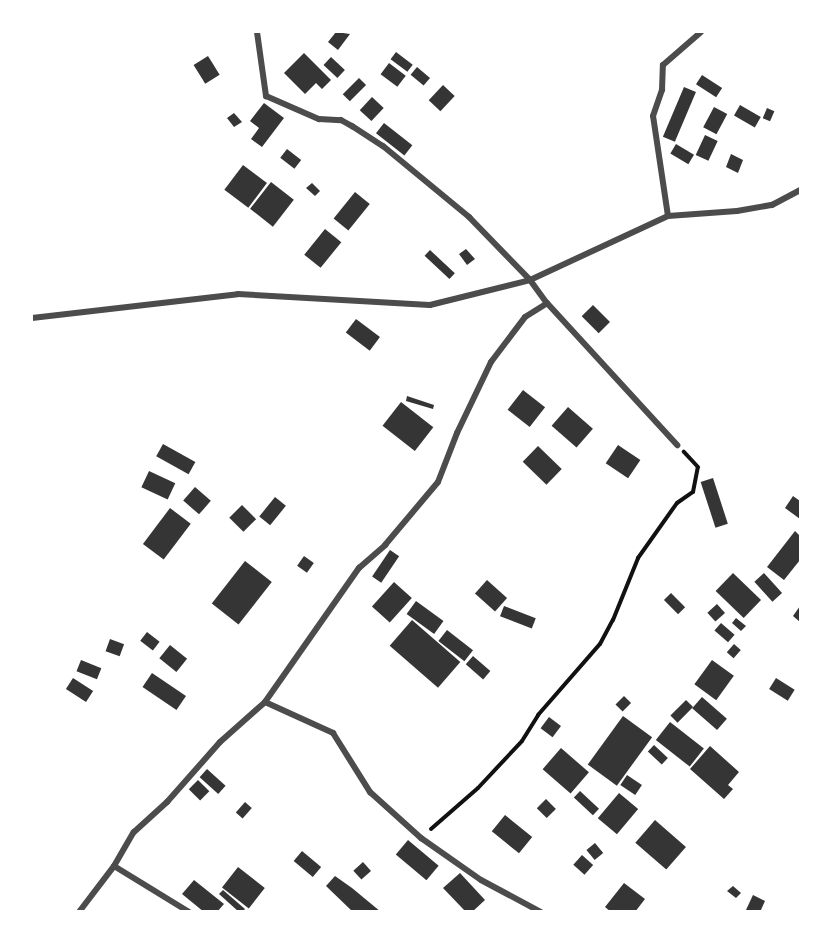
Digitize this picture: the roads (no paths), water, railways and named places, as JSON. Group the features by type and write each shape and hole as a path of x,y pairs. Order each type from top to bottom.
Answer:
{"street":[{"path":"257,32 266,96 320,119 341,120 383,146 469,217 530,280 547,303 677,445"},
{"path":"668,216 653,116 662,90 663,66 701,32"},
{"path":"32,318 238,294 430,305 530,280 668,216 738,211 772,205 801,190"},
{"path":"79,912 114,866 134,832 167,802 220,742 266,702 359,568 386,545 438,482 457,433 492,362 525,317 547,303"},
{"path":"266,702 333,733 370,792 421,837 481,880 541,912"},
{"path":"114,866 189,912"}]}
